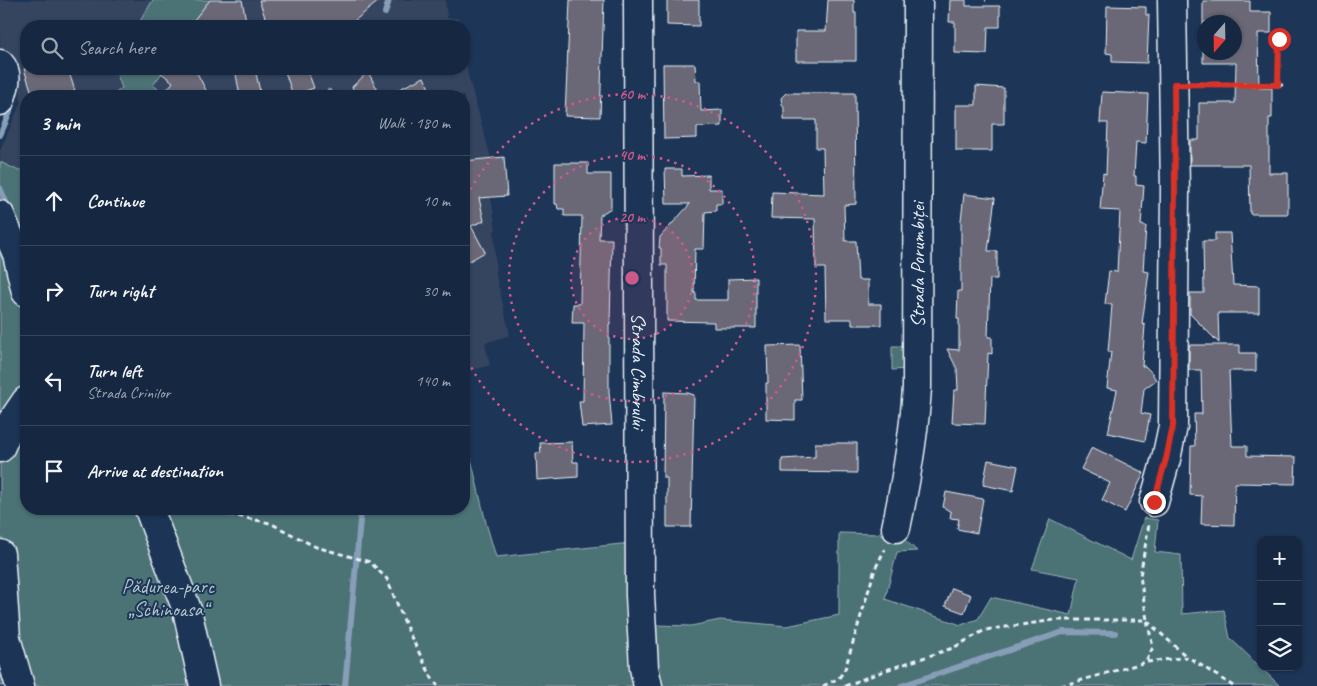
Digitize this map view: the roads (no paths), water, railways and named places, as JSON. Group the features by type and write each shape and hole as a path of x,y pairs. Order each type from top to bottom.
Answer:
{"street":[{"name":"Strada Cimbrului","path":"638,0 640,585 644,668 648,686"},
{"name":"Strada Porumbiței","path":"896,528 913,436 917,388 918,0"},
{"path":"1154,502 1173,426 1175,190 1172,0"},
{"path":"0,64 6,76 0,101"},
{"path":"0,216 17,254 20,267"},
{"path":"0,448 11,423 20,410"},
{"path":"151,515 187,610 204,686"},
{"path":"0,554 6,638 20,686"}],"waterway":[{"path":"385,13 389,0"},
{"path":"0,135 10,112"},
{"path":"0,188 9,209"},
{"path":"345,686 360,515"},
{"path":"901,686 1063,632 1115,633"}],"park label":[{"name":"Pădurea-parc „Schinoasa“","path":"168,598"}]}
